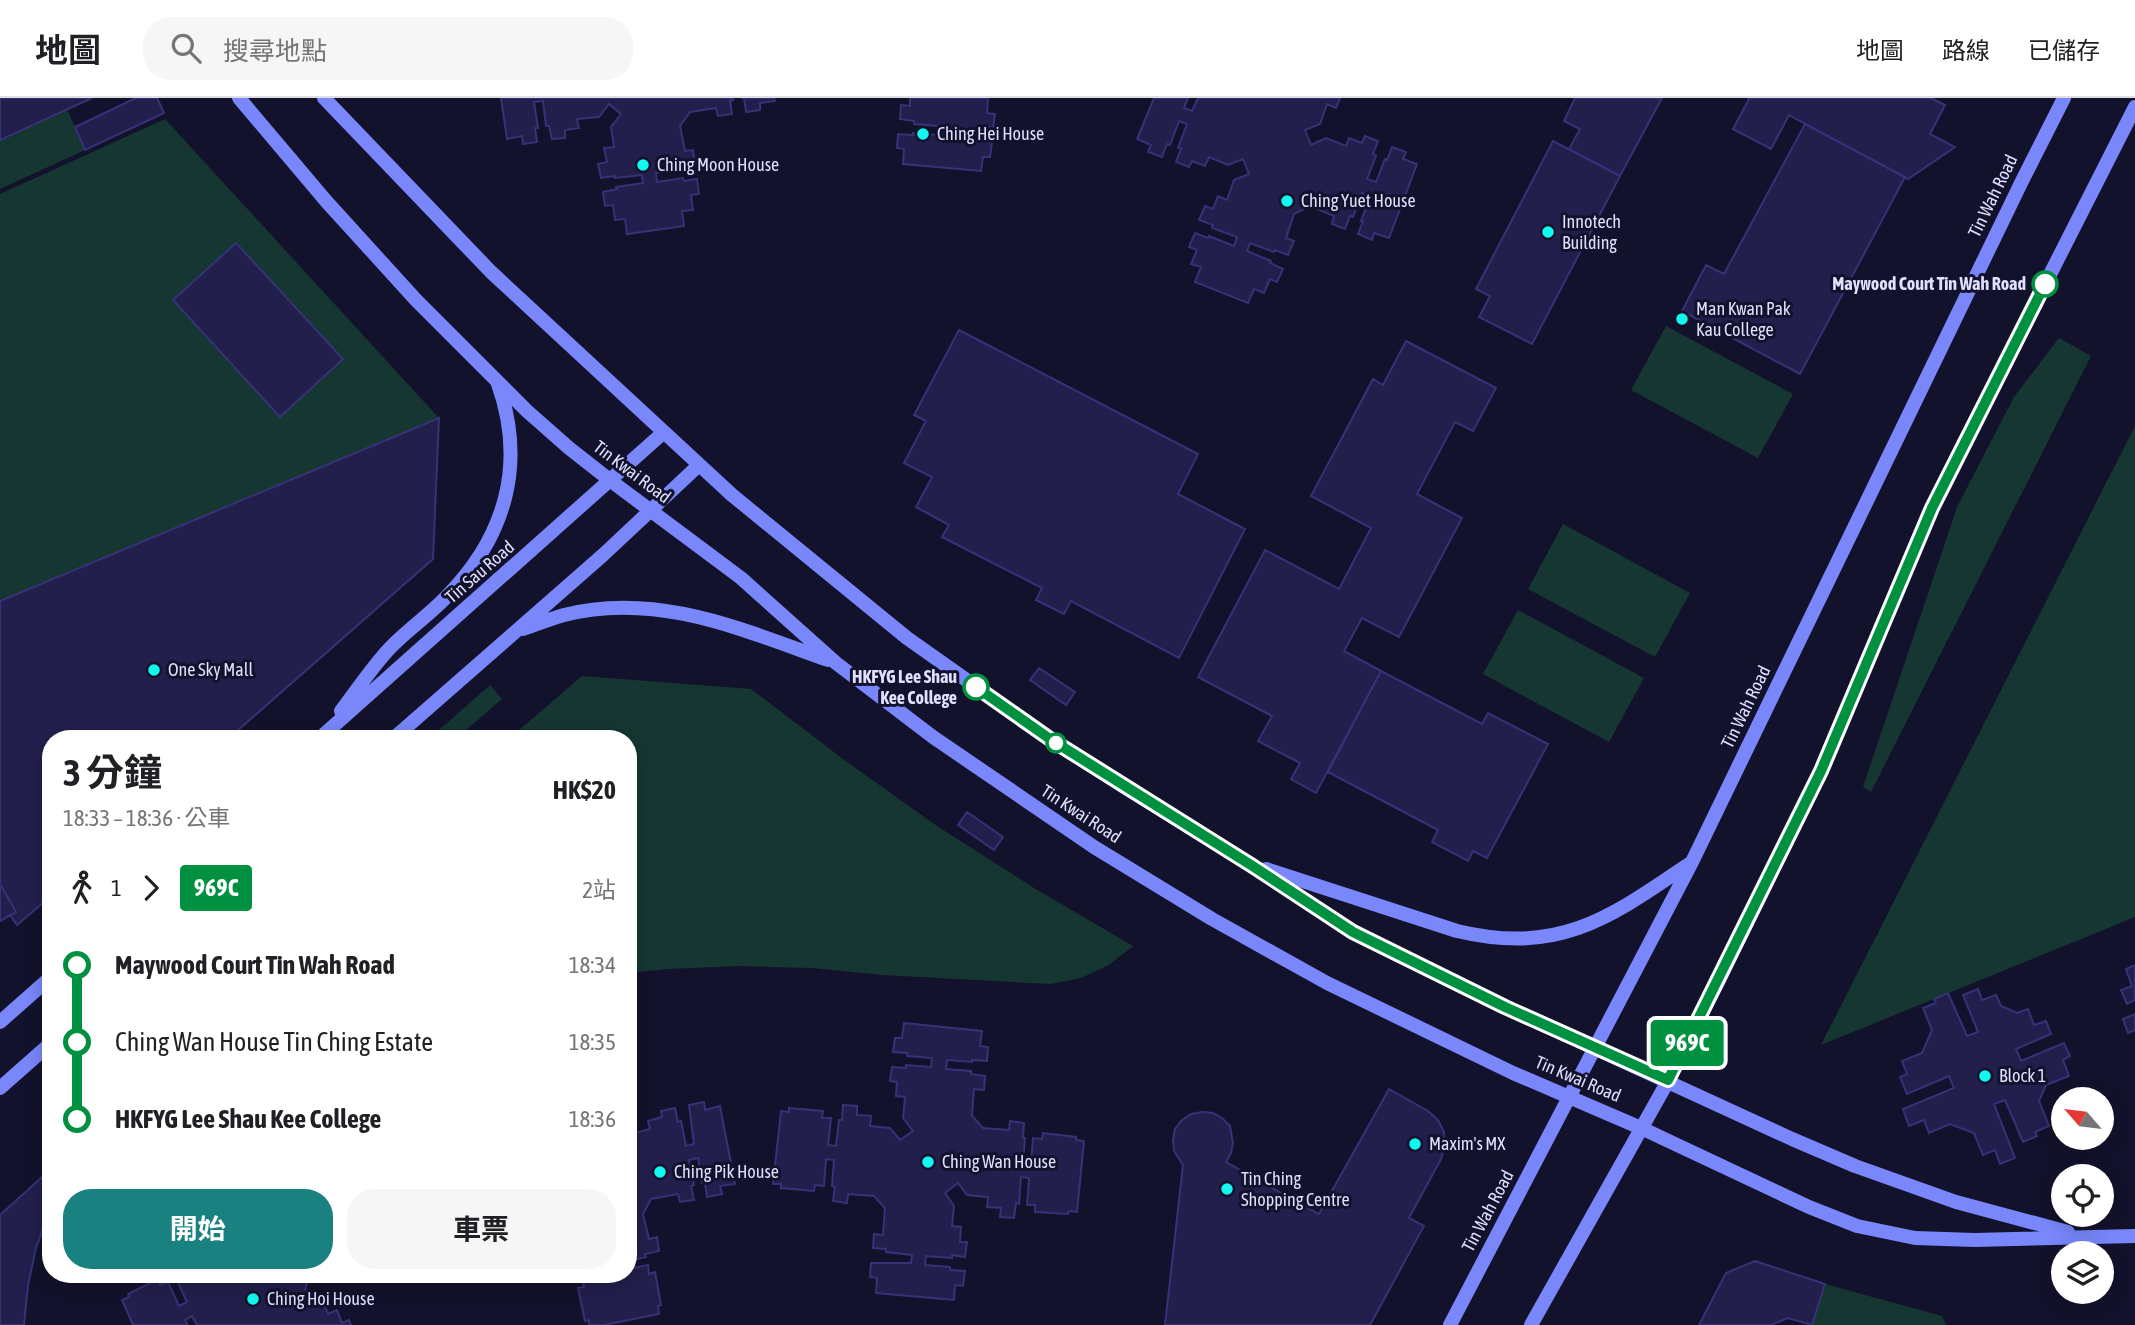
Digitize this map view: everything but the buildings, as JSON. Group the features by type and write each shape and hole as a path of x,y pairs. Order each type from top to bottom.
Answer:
{"street":[{"name":"Tin Kwai Road","path":"239,98 326,201 416,300 527,411 611,481 741,578 836,663 923,730 1094,847 1212,919 1327,983 1513,1073 1857,1226 1915,1238 1975,1240 2135,1237"},
{"name":"Tin Kwai Road","path":"324,98 491,272 732,495 907,638 1050,739 1353,932 1595,1048 1792,1139 1909,1187 2087,1236"},
{"name":"Tin Wah Road","path":"1450,1325 1692,862 2064,98"},
{"path":"1531,1325 1668,1080 1821,771 1932,508 2135,107"},
{"path":"326,730 389,648 448,596 486,549 499,521 510,479 509,425 496,380"},
{"name":"Tin Sau Road","path":"329,730 664,432"},
{"path":"403,730 651,511 699,464"},
{"path":"515,631 566,615 629,608 662,610 722,623 836,663"},
{"path":"1251,865 1433,924 1484,937 1508,939 1552,936 1595,922 1624,908 1692,862"},
{"path":"0,1022 42,985"},
{"path":"0,1088 42,1051"}],"green space":[{"path":"67,109 85,150 0,189 0,140"},
{"path":"165,119 439,418 0,601 0,194"},
{"path":"1666,326 1793,394 1758,458 1631,390"},
{"path":"2059,338 2091,356 1871,792 1863,787 1957,507 2014,397"},
{"path":"2135,426 2135,917 1821,1045"},
{"path":"1563,524 1690,593 1655,657 1528,589"},
{"path":"1518,610 1644,678 1609,742 1483,674"},
{"path":"582,676 751,689 937,826 1034,888 1133,946 1109,965 1081,978 1051,984 883,975 811,968 739,966 637,972 637,730 519,730"},
{"path":"490,685 502,699 466,730 439,730"},
{"path":"1825,1284 1942,1316 1946,1325 1812,1325"}],"bus line":[{"name":"969C","path":"976,687 1050,739 1353,932 1505,1007 1668,1080 1821,771 1932,508 2045,284"}],"place":[{"name":"Ching Hei House","path":"923,134"},
{"name":"Ching Moon House","path":"643,165"},
{"name":"Ching Yuet House","path":"1287,201"},
{"name":"Innotech Building","path":"1548,232"},
{"name":"Maywood Court Tin Wah Road","path":"2045,284"},
{"name":"Man Kwan Pak Kau College","path":"1682,319"},
{"name":"One Sky Mall","path":"154,670"},
{"name":"HKFYG Lee Shau Kee College","path":"976,687"},
{"name":"Block 1","path":"1985,1076"},
{"name":"Maxim's MX","path":"1415,1144"},
{"name":"Ching Wan House","path":"928,1162"},
{"name":"Ching Pik House","path":"660,1172"},
{"name":"Tin Ching Shopping Centre","path":"1227,1189"},
{"name":"Ching Hoi House","path":"253,1299"}]}
